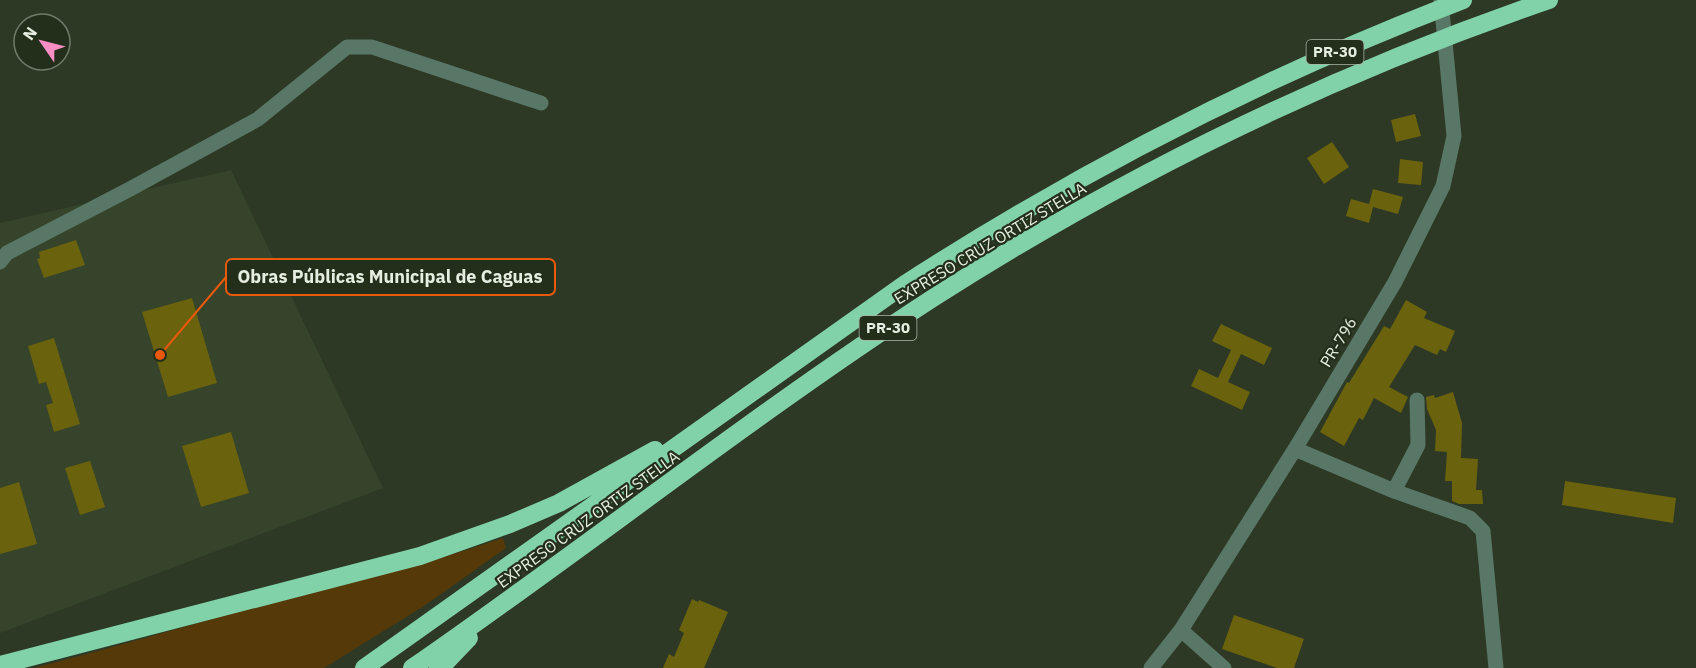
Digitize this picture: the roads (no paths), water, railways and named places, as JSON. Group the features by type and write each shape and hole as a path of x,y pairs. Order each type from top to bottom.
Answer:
{"highway":[{"name":"EXPRESO CRUZ ORTIZ STELLA","path":"364,668 905,284 1030,206 1178,125 1402,23 1463,0"},
{"name":"EXPRESO CRUZ ORTIZ STELLA","path":"412,668 496,610 823,373 974,273 1110,194 1194,150 1405,54 1492,19 1549,0"},
{"path":"0,665 420,556 510,524 559,502 617,469 713,420"},
{"path":"438,668 496,610"}],"street":[{"name":"PR-796","path":"1151,668 1181,630 1295,449 1395,282 1443,186 1454,136 1441,0"},
{"path":"0,262 7,253 258,119 347,47 372,47 542,104"},
{"path":"1394,490 1418,445 1418,400"},
{"path":"1295,449 1394,490 1470,518 1483,531 1496,668"},
{"path":"1181,630 1224,668"}],"place":[{"name":"Obras Públicas Municipal de Caguas","path":"160,355"}]}
